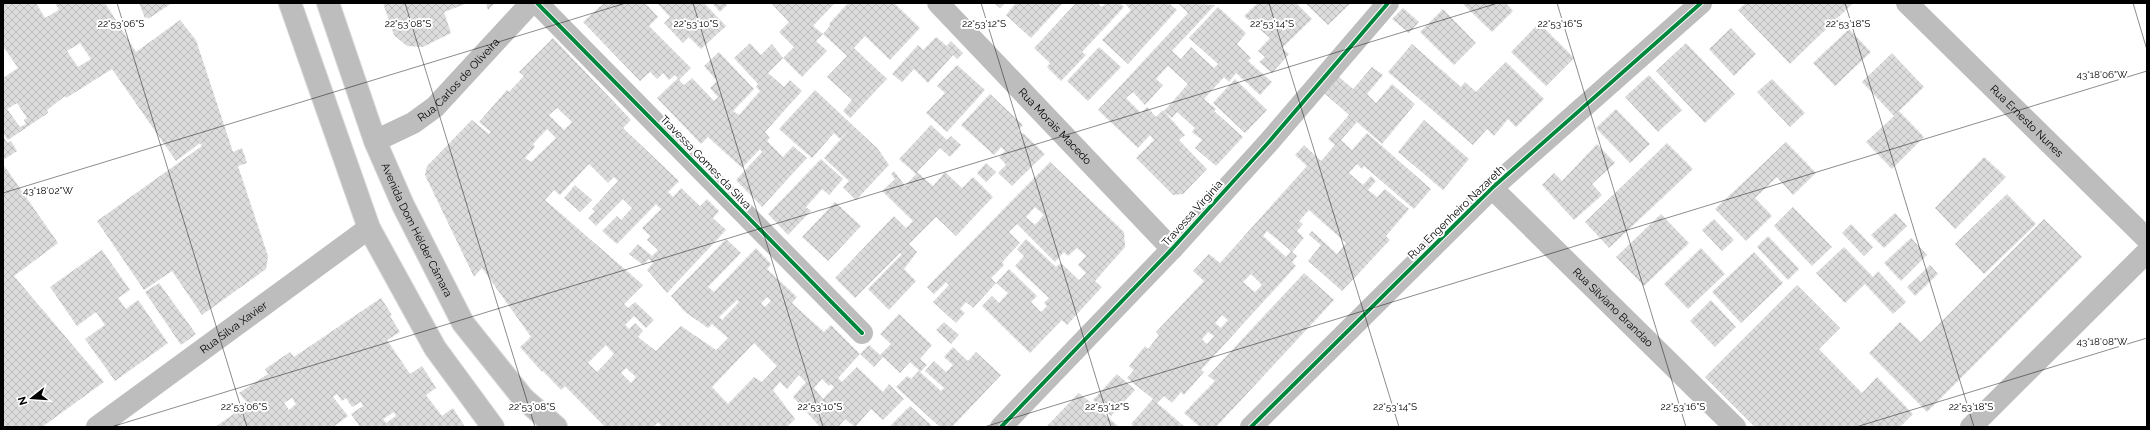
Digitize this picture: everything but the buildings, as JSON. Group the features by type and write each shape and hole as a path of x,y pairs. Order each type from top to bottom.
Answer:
{"street":[{"path":"290,3 370,228 435,348 492,427"},
{"name":"Avenida Dom Hélder Câmara","path":"328,3 375,141 403,205 463,323 522,398 556,427"},
{"name":"Rua Carlos de Oliveira","path":"375,141 413,123 435,107 531,3"},
{"name":"Travessa Gomes da Silva","path":"537,3 862,333"},
{"name":"Rua Morais Macedo","path":"938,3 1172,249"},
{"name":"Travessa Virginia","path":"1002,427 1172,249 1268,143 1388,3"},
{"name":"Rua Engenheiro Nazareth","path":"1255,426 1492,188 1701,3"},
{"name":"Rua Ernesto Nunes","path":"1907,3 2147,239"},
{"name":"Rua Silviano Brandao","path":"1492,188 1732,426"},
{"name":"Rua Silva Xavier","path":"97,427 370,228"},
{"path":"1971,427 2147,252"}],"cycle path":[{"path":"537,3 862,333"},
{"path":"1001,427 1172,249 1268,143 1388,3"},
{"path":"1251,427 1492,188 1701,3"}]}
